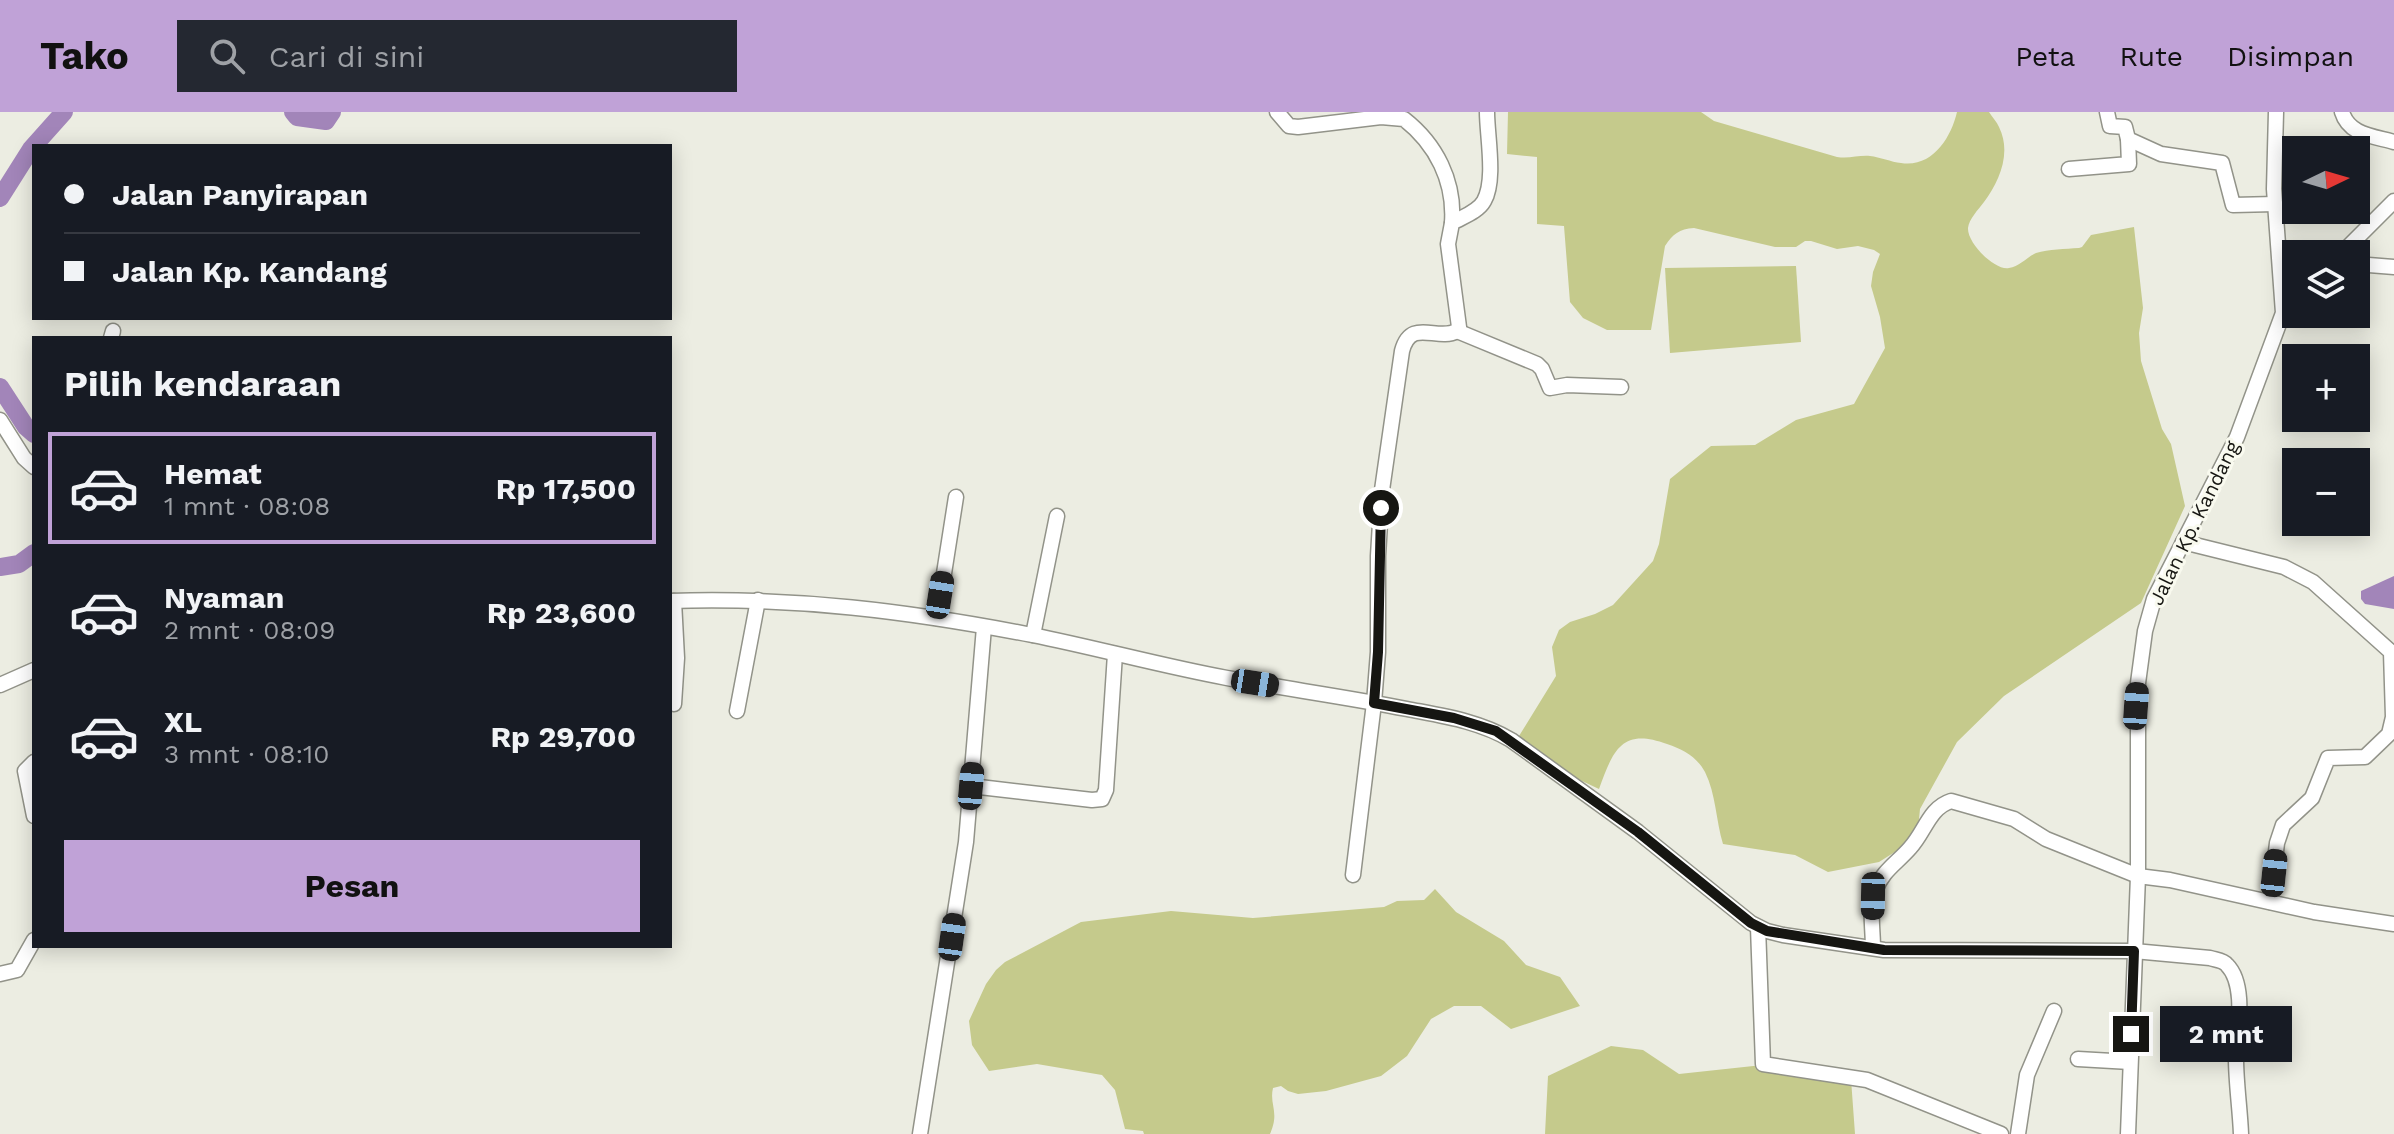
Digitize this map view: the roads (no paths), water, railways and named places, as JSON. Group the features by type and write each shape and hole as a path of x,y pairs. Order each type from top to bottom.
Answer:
{"street":[{"path":"1277,112 1289,126 1298,127 1381,117 1404,119 1432,148 1452,191 1452,223 1448,244 1459,327 1450,335 1414,334 1407,338 1402,351 1392,415 1379,527 1378,652 1374,703 1353,875"},
{"path":"1452,223 1485,200 1490,168 1487,112"},
{"path":"2069,169 2129,164 2125,127 2109,125 2107,112"},
{"name":"Jalan Kp. Kandang","path":"2276,112 2275,204 2282,299"},
{"path":"2342,112 2345,123 2355,131 2394,142"},
{"path":"2128,139 2161,154 2222,163 2233,205 2275,204"},
{"path":"2355,240 2394,201"},
{"path":"2370,265 2394,267"},
{"name":"Jalan Kp. Kandang","path":"2128,1134 2138,876 2136,706 2147,623 2154,599 2237,437 2282,316"},
{"path":"1457,331 1537,364 1550,388 1567,385 1621,387"},
{"path":"0,420 32,465"},
{"path":"937,618 956,497"},
{"path":"1033,635 1057,516"},
{"path":"2183,542 2284,567 2313,582 2391,652 2393,717 2389,734 2365,757 2328,758 2312,798 2283,825 2277,843 2270,902"},
{"path":"737,711 758,600"},
{"path":"674,704 677,658 672,601 758,600 840,605 937,618 1033,635 1225,678 1454,718 1496,731 1638,832 1758,927 1783,935 1873,948 2134,951 2222,961 2229,967 2239,997 2236,1062 2241,1134"},
{"path":"920,1134 966,842 984,627"},
{"path":"971,786 1102,799 1106,790 1115,654"},
{"path":"0,685 32,671"},
{"path":"32,764 25,771 32,806"},
{"path":"1873,948 1873,896 1878,882 1911,847 1937,809 1951,801 2014,819 2046,839 2138,876 2170,880 2314,912 2394,924"},
{"path":"1758,927 1763,1064 1867,1080 2001,1134"},
{"path":"0,974 17,970 32,944"},
{"path":"2018,1134 2027,1075 2054,1011"},
{"path":"2078,1059 2130,1062"}],"waterway":[{"path":"35,144 64,112"},
{"path":"293,112 297,117 326,121 332,112"},
{"path":"0,198 32,148"},
{"path":"0,387 32,432"},
{"path":"0,567 19,564 32,554"}]}
